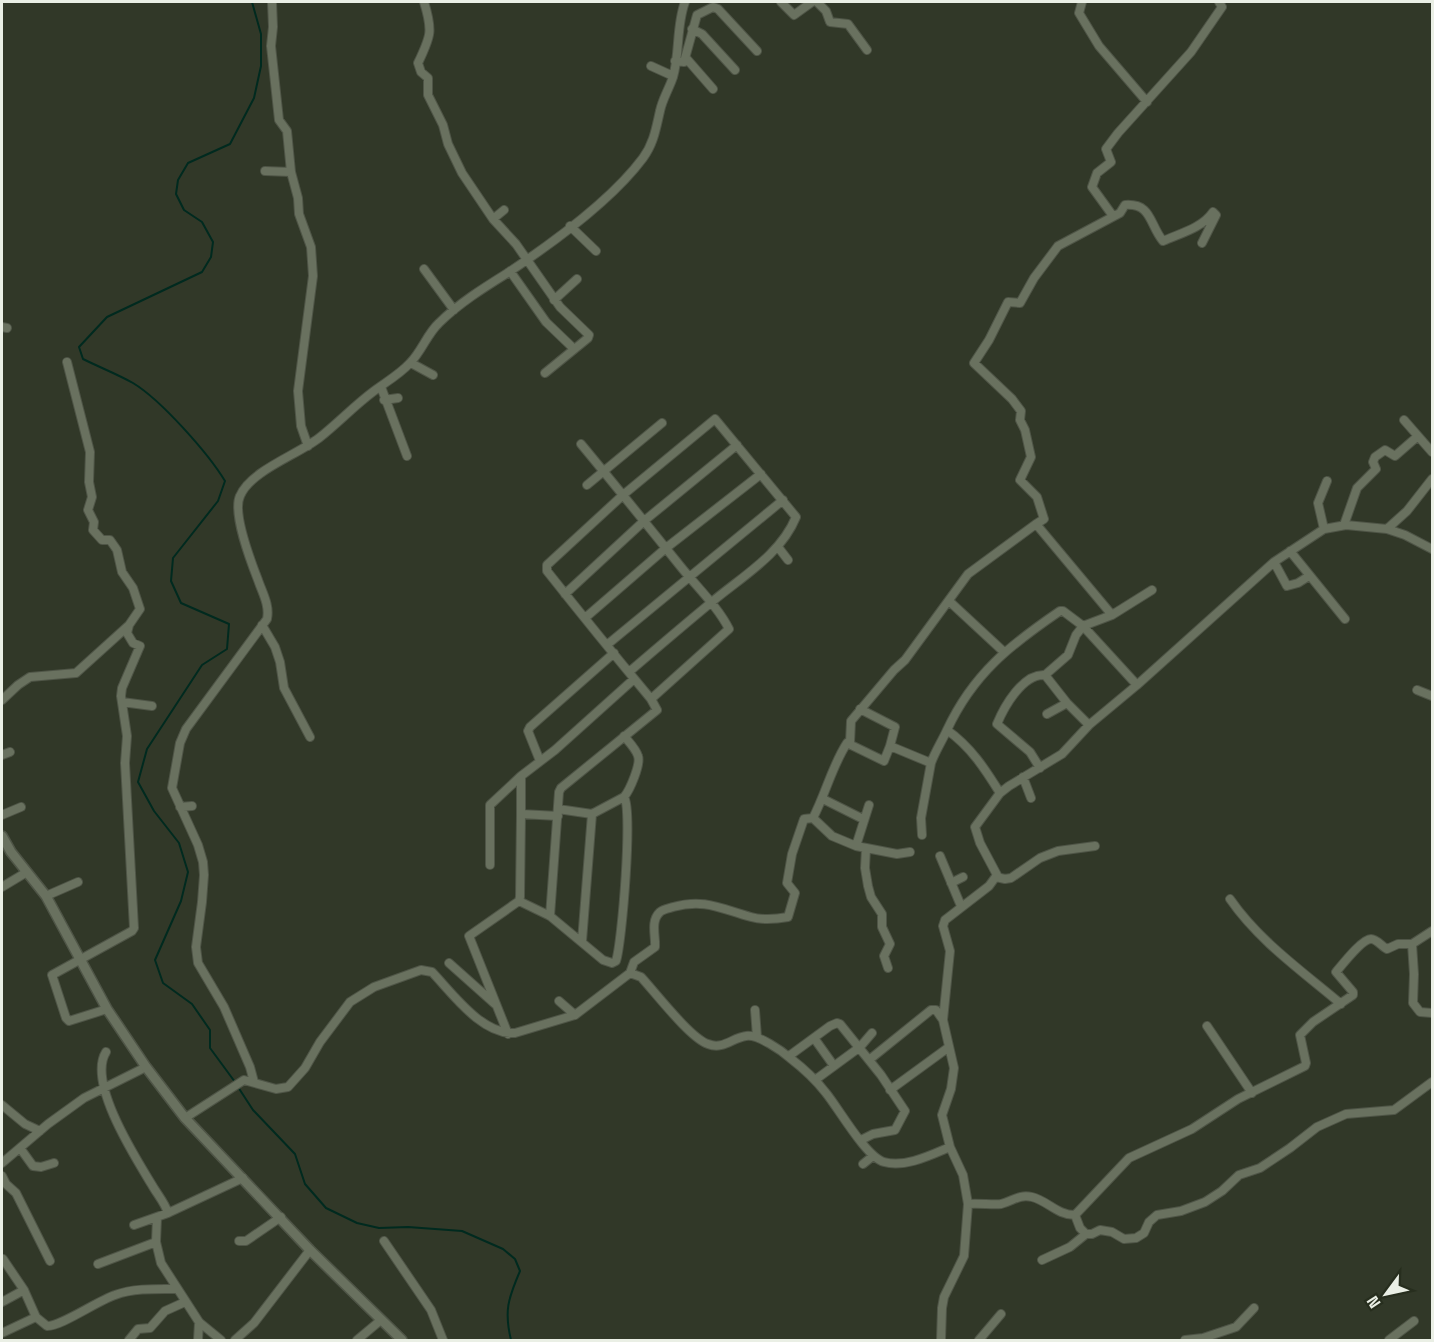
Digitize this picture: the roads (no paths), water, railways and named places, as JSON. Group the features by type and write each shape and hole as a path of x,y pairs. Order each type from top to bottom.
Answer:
{"street":[{"path":"272,2 271,46 279,120 286,131 299,214 311,247 314,276 298,391 301,426 308,446"},
{"path":"424,2 430,20 430,31 426,47 418,63 421,72 428,78 428,94 462,173 493,219 516,244 554,300 589,337 545,373"},
{"path":"254,1082 250,1066 224,1006 198,963 196,947 202,902 203,862 198,845 172,788 183,736 267,618 268,609 243,531 238,501 245,487 263,472 308,446 411,363 439,323 454,310 526,260 619,185 644,156 657,132 660,110 673,76 680,15 685,2"},
{"path":"781,2 794,15 812,2"},
{"path":"817,2 826,11 830,22 848,24 867,50"},
{"path":"1082,2 1079,13 1097,44 1147,102"},
{"path":"1113,216 1092,186 1097,173 1111,162 1106,149 1191,52 1222,8 1220,2"},
{"path":"675,62 682,63 686,58 692,29 699,13 713,7 717,8 757,51"},
{"path":"692,29 702,34 735,70"},
{"path":"686,58 713,89"},
{"path":"651,66 673,76"},
{"path":"265,171 291,172"},
{"path":"813,818 823,799 832,771 846,745 850,743 850,722 860,709 905,660 970,573 1044,519 1037,497 1020,480 1031,457 1020,420 1021,411 1012,399 974,363 1008,302 1020,303 1034,278 1058,246 1120,213 1125,205 1139,205 1145,210 1164,241 1195,228 1208,219 1213,212 1216,215 1202,243"},
{"path":"493,219 504,210"},
{"path":"570,226 596,251"},
{"path":"424,269 454,310"},
{"path":"510,271 546,322 571,346"},
{"path":"554,300 577,279"},
{"path":"2,700 30,677 76,673 129,626 140,609 133,588 122,572 117,550 110,540 102,540 93,530 94,522 88,510 92,497 89,482 90,452 67,362"},
{"path":"411,363 433,375"},
{"path":"381,387 407,456"},
{"path":"384,400 398,398"},
{"path":"550,916 561,788 657,710 608,644 547,571 547,565 623,495 716,419 796,517 788,536 778,547 629,672"},
{"path":"1404,420 1432,452"},
{"path":"587,485 662,423"},
{"path":"1344,525 1357,488 1376,469 1373,463 1375,457 1385,450 1395,456 1418,436"},
{"path":"581,444 711,603 727,625 729,632 651,699"},
{"path":"565,594 644,521 737,445"},
{"path":"585,618 666,548 761,474"},
{"path":"1387,529 1407,511 1432,479"},
{"path":"1324,529 1318,503 1327,481"},
{"path":"608,644 783,500"},
{"path":"1036,524 1112,615"},
{"path":"941,1341 944,1297 964,1256 968,1204 963,1175 950,1148 942,1115 954,1074 943,1020 950,951 943,926 945,920 961,906 978,898 996,877 996,869 975,829 980,820 1000,794 1023,777 1062,754 1089,726 1274,562 1324,529 1344,525 1387,529 1406,535 1432,549"},
{"path":"778,547 788,560"},
{"path":"1290,551 1345,619"},
{"path":"1274,562 1287,586 1298,583 1309,576"},
{"path":"1040,768 1030,752 997,724 1004,707 1017,690 1031,679 1045,675 1068,655 1076,635 1083,626 1112,615 1152,590"},
{"path":"949,601 1004,652"},
{"path":"922,835 921,818 931,763 953,717 976,680 1004,652 1060,611 1083,626 1137,685"},
{"path":"262,625 275,647 284,688 310,737"},
{"path":"107,1009 69,1021 52,975 134,928 125,763 127,736 122,688 140,646 129,638 127,633 129,626"},
{"path":"540,761 528,731 530,727 614,653"},
{"path":"1045,675 1089,726"},
{"path":"490,865 490,805 634,679"},
{"path":"1417,690 1432,696"},
{"path":"122,702 152,706"},
{"path":"1047,714 1067,703"},
{"path":"850,743 884,761 890,747 895,727 860,709"},
{"path":"947,730 968,747 984,767 1000,794"},
{"path":"521,814 592,814 624,797 639,761 638,755 624,736"},
{"path":"890,747 931,763"},
{"path":"508,1034 469,937 519,901 521,776"},
{"path":"1023,777 1031,798"},
{"path":"519,901 550,916 603,960 612,963 616,961 628,840 628,802 624,797"},
{"path":"823,799 863,819"},
{"path":"856,846 869,805"},
{"path":"180,807 192,806"},
{"path":"2,815 21,807"},
{"path":"582,941 592,814"},
{"path":"185,1118 246,1080 276,1089 288,1087 305,1068 320,1042 350,1002 374,987 421,970 432,972 481,1022 491,1029 508,1034 575,1015 631,970 634,962 656,946 653,929 660,912 685,903 714,905 752,917 788,918 795,893 788,883 792,854 804,819 813,818 832,836 856,846 897,854 910,852"},
{"path":"2,836 27,872 51,894 80,958 107,1009 146,1067 185,1118 310,1250 381,1320 395,1338"},
{"path":"996,877 1011,878 1040,858 1058,851 1095,846"},
{"path":"866,848 865,868 868,886 871,897 882,914 882,927 890,944 884,956 888,968"},
{"path":"940,856 961,906"},
{"path":"2,887 27,872"},
{"path":"951,883 963,877"},
{"path":"51,894 78,882"},
{"path":"1230,899 1240,914 1273,948 1341,1004"},
{"path":"1075,1215 1129,1158 1192,1129 1238,1099 1305,1066 1300,1035 1312,1022 1353,996 1354,993 1336,972 1363,942 1375,939 1387,949 1398,944 1412,944 1432,931"},
{"path":"1412,944 1413,1003 1420,1012 1432,1013"},
{"path":"448,963 496,1005"},
{"path":"631,970 641,976 699,1039 712,1045 728,1044 748,1036 757,1037 789,1056 815,1080 873,1156 894,1164 950,1148"},
{"path":"559,1001 575,1015"},
{"path":"755,1010 757,1037"},
{"path":"869,1060 931,1010 936,1010 943,1020"},
{"path":"789,1056 830,1026 839,1023 860,1047 905,1111 892,1131 873,1134 861,1140"},
{"path":"1207,1026 1252,1093"},
{"path":"815,1080 860,1047 872,1033"},
{"path":"814,1038 834,1066"},
{"path":"890,1090 949,1047"},
{"path":"106,1052 102,1061 104,1089 123,1137 168,1214"},
{"path":"2,1163 84,1098 146,1067"},
{"path":"1042,1260 1070,1247 1086,1234 1103,1230 1124,1239 1136,1238 1144,1233 1149,1222 1157,1215 1181,1211 1205,1202 1222,1191 1239,1175 1260,1167 1317,1127 1346,1114 1394,1110 1432,1082"},
{"path":"2,1105 25,1124 40,1131"},
{"path":"20,1148 33,1166 40,1167 54,1163"},
{"path":"862,1164 873,1156"},
{"path":"2,1176 6,1184 16,1193 50,1262"},
{"path":"135,1225 168,1214 243,1178"},
{"path":"968,1204 1002,1204 1013,1198 1030,1196 1045,1202 1063,1214 1075,1215"},
{"path":"1075,1215 1080,1228 1086,1234"},
{"path":"239,1241 246,1241 281,1217"},
{"path":"157,1218 156,1242 159,1259 199,1322 221,1341"},
{"path":"384,1241 431,1310 443,1341"},
{"path":"98,1264 156,1242"},
{"path":"235,1341 245,1337 310,1250"},
{"path":"3,1259 24,1290 36,1317 44,1325 54,1326 90,1305 117,1294 176,1289"},
{"path":"2,1302 24,1290"},
{"path":"129,1341 138,1329 150,1328 165,1311 185,1302"},
{"path":"1185,1341 1203,1338 1236,1327 1254,1308"},
{"path":"979,1341 1001,1314"},
{"path":"2,1333 36,1317"},
{"path":"357,1341 381,1320"},
{"path":"1389,1341 1414,1321"},
{"path":"198,1341 199,1322"}],"waterway":[{"path":"235,1082 210,1048 210,1030 192,1004 163,983 155,960 181,901 188,872 179,843 154,811 138,782 147,749 202,665 227,649 229,624 181,603 171,581 173,558 218,501 225,481 196,442 157,402 133,383 83,359 79,347 107,317 202,272 211,257 213,242 202,222 184,210 176,194 178,180 188,163 230,144 254,98 261,66 261,34 252,2"},
{"path":"238,1087 253,1110 295,1154 305,1184 326,1208 357,1223 379,1228 408,1227 462,1231 503,1249 515,1259 520,1271 508,1305 511,1340"}]}
